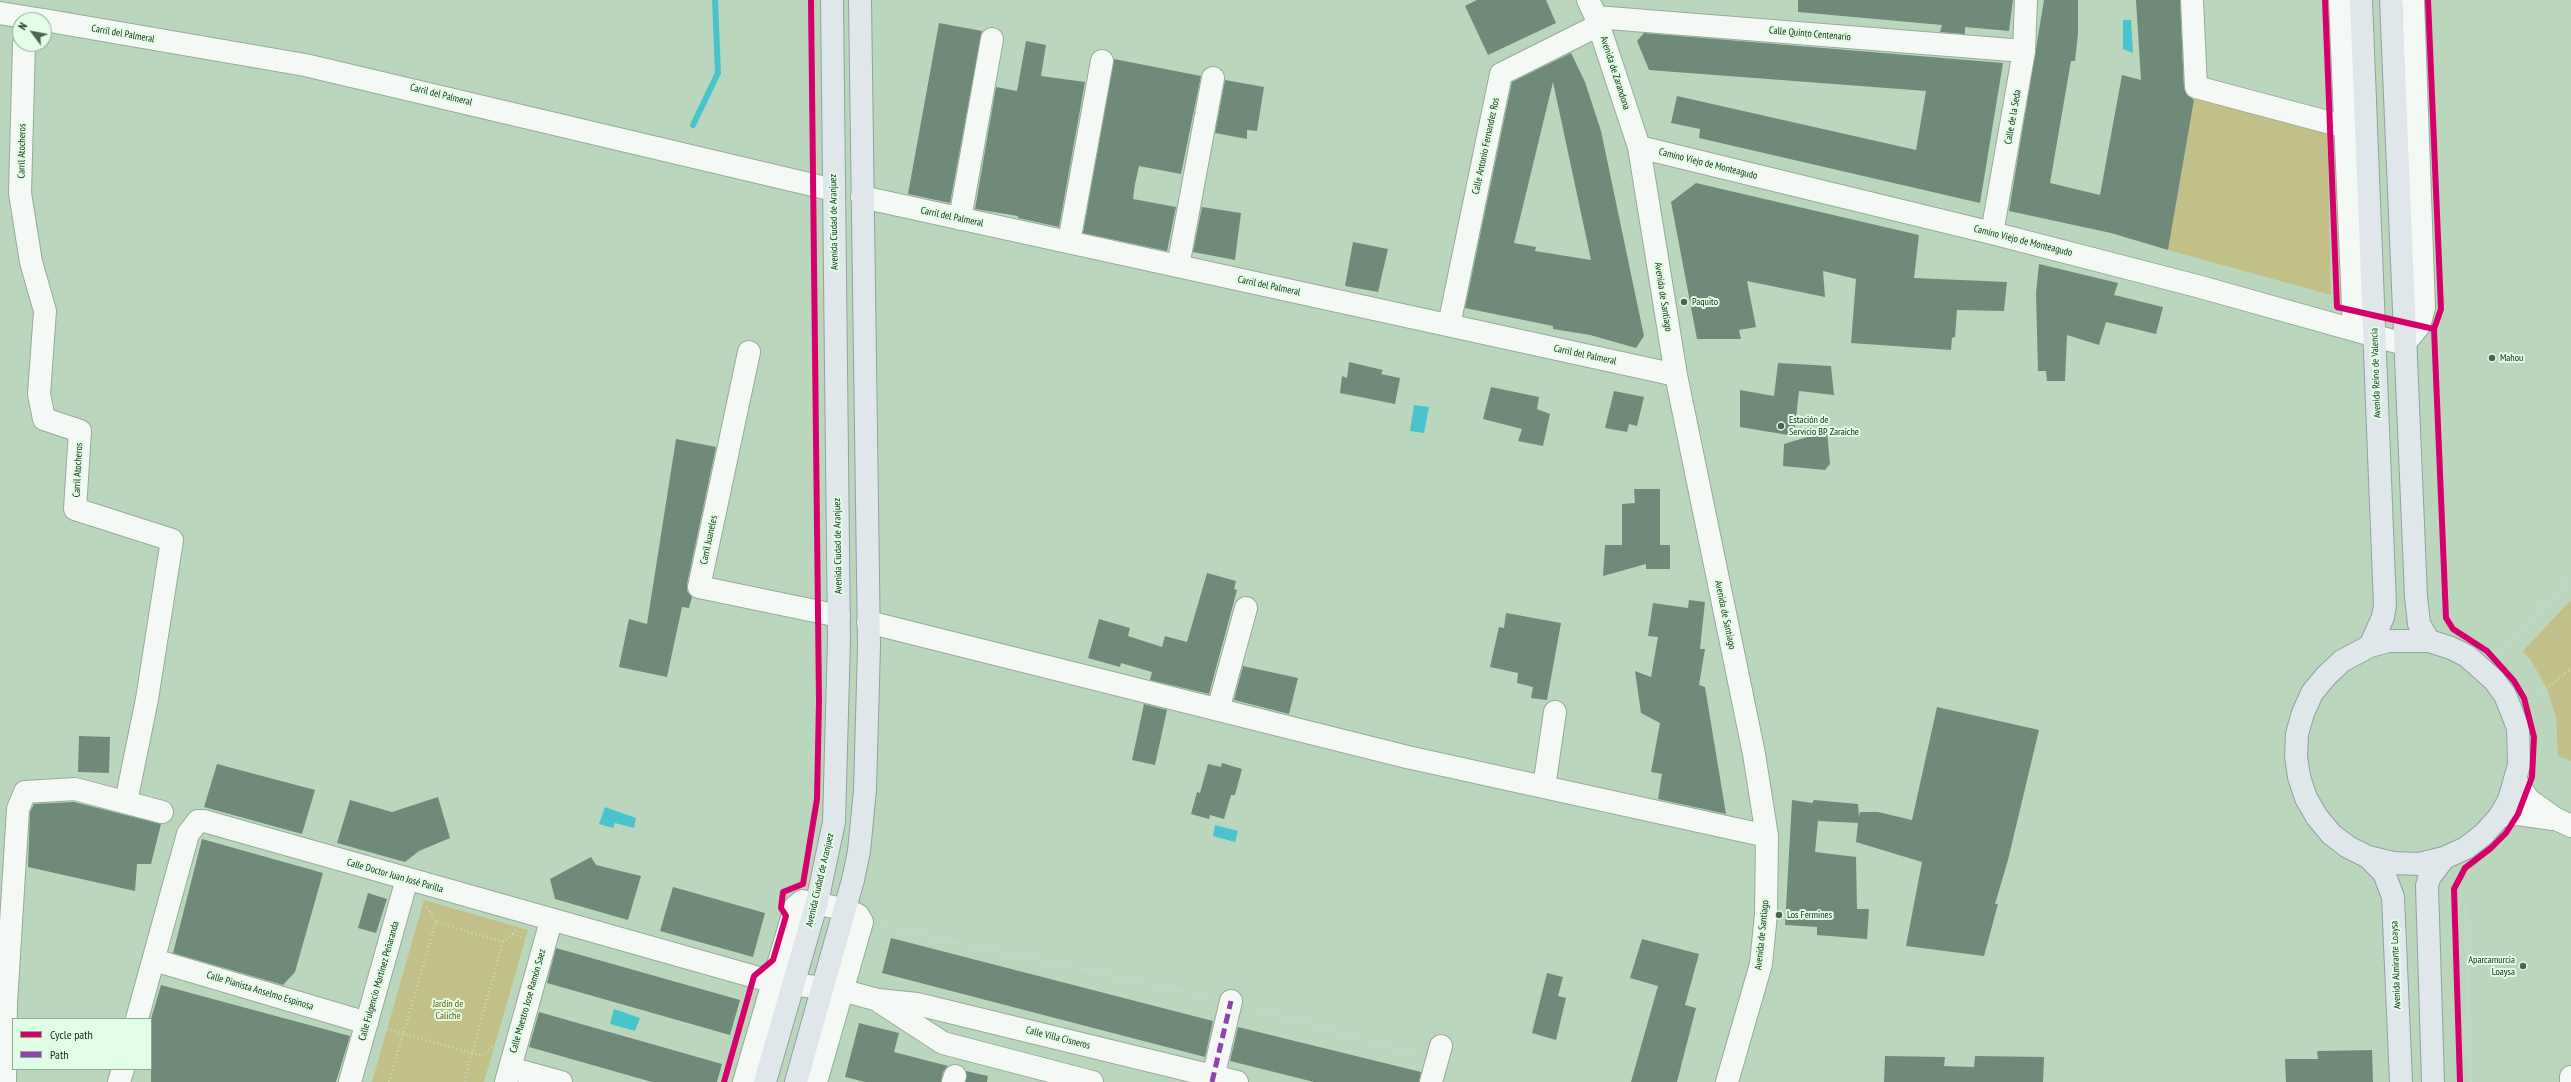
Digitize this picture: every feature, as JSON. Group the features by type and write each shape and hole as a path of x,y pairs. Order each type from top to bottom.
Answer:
{"main road":[{"name":"Avenida Ciudad de Aranjuez","path":"765,1082 783,984 816,902 834,822 839,616 832,0"},
{"path":"796,1082 832,989 844,909 859,851 865,790 868,622 860,0"},
{"name":"Avenida Reino de Valencia","path":"2361,0 2364,333 2385,605 2383,617 2370,646"},
{"path":"2391,0 2404,344 2418,619 2429,641"},
{"path":"2389,641 2429,641 2451,648 2467,656 2494,680 2505,695 2513,711 2518,734 2520,765 2516,782 2500,816 2484,834 2466,848 2444,858 2419,864 2393,863 2368,857 2348,847 2331,834 2317,817 2306,798 2299,778 2296,756 2297,734 2303,713 2312,693 2326,676 2342,661 2370,646 2389,641"},
{"name":"Avenida Almirante Loaysa","path":"2368,857 2384,873 2393,896 2401,1082"},
{"path":"2433,1082 2426,895 2429,878 2444,858"}],"street":[{"name":"Calle de la Seda","path":"1992,232 2024,51 2026,0"},
{"path":"2192,0 2196,87 2346,127"},
{"path":"2340,0 2346,127 2364,333"},
{"path":"2404,344 2419,326 2424,308 2413,0"},
{"name":"Carril del Palmeral","path":"0,13 12,14"},
{"name":"Calle Quinto Centenario","path":"1595,14 2024,51"},
{"name":"Avenida de Zarandona","path":"1595,14 1639,147"},
{"name":"Calle Antonio Fernandez Ros","path":"1449,325 1501,74 1595,14"},
{"name":"Carril del Palmeral","path":"52,18 305,65 834,190"},
{"path":"960,218 992,40"},
{"name":"Carril Atocheros","path":"24,52 20,193 31,262 45,311 39,394 44,419 80,431 75,509 172,540 147,699 126,802"},
{"path":"1069,242 1102,61"},
{"path":"1178,266 1213,78"},
{"name":"Camino Viejo de Monteagudo","path":"1639,147 1992,232 2197,286 2404,344"},
{"name":"Avenida de Santiago","path":"1639,147 1676,375 1754,754 1767,836 1766,914 1761,964 1727,1082"},
{"name":"Carril del Palmeral","path":"862,197 1676,375"},
{"name":"Carril Juaneles","path":"749,352 699,587 839,616"},
{"path":"1218,710 1246,608"},
{"path":"868,622 1407,757 1767,836"},
{"path":"1544,787 1555,712"},
{"path":"2516,782 2529,800 2563,822"},
{"path":"5,1082 3,1002 18,809 25,792 75,789 162,812"},
{"path":"2500,816 2523,815 2563,822"},
{"name":"Calle Doctor Juan José Parilla","path":"137,1018 188,834 198,821 204,821 551,921 783,984"},
{"name":"Calle Fulgencio Martinez Peñaranda","path":"350,1082 407,879"},
{"path":"816,902 858,914 862,922 832,989 816,1082"},
{"name":"Calle Maestro Jose Ramón Saez","path":"508,1075 551,921"},
{"name":"Calle Pianista Anselmo Espinosa","path":"154,960 367,1023"},
{"path":"744,1082 783,984"},
{"name":"Calle Villa Cisneros","path":"783,984 832,989 878,1000 917,1004 1213,1079 1237,1082"},
{"name":"Calle Villa Cisneros","path":"878,1000 943,1043 1092,1082"},
{"path":"1213,1079 1231,1001"},
{"path":"1431,1082 1439,1054"},
{"path":"119,1082 123,1070"},
{"path":"508,1075 561,1082"},
{"path":"2571,1077 2571,1082"}],"path":[{"path":"2494,657 2571,576"},
{"path":"2526,705 2571,669"},
{"path":"2454,896 2454,910"},
{"path":"2465,902 2471,1082"},
{"path":"388,1082 436,922 503,942 464,1082"},
{"path":"862,922 1231,1001 1439,1054"},
{"path":"367,1023 482,1056 495,1044 518,1039"}],"green space":[{"path":"2195,96 2327,123 2331,295 2168,250"},
{"path":"2571,600 2571,761 2558,756 2556,718 2548,691 2532,662 2523,651"},
{"name":"Jardín de Caliche","path":"424,900 528,930 484,1082 372,1082"}],"water":[{"path":"2123,20 2131,20 2133,53 2123,49"},
{"path":"1414,405 1429,407 1424,433 1410,431"},
{"path":"605,807 636,818 634,828 615,823 613,828 599,824"},
{"path":"1215,825 1238,831 1235,842 1213,836"},
{"path":"614,1009 640,1018 635,1031 610,1024"}],"building":[{"path":"1477,0 1546,0 1556,23 1488,55 1465,6"},
{"path":"1798,0 2013,0 2009,31 1965,27 1965,34 1940,32 1942,25 1798,12"},
{"path":"2044,0 2078,0 2078,34 2075,61 2071,61 2050,183 2100,195 2122,75 2141,80 2136,0 2180,0 2184,88 2187,95 2194,100 2168,250 2111,233 2009,211"},
{"path":"939,23 982,31 950,203 908,194"},
{"path":"1644,33 2003,63 1980,203 1699,138 1700,129 1671,123 1677,96 1916,150 1926,91 1649,70 1637,41"},
{"path":"1026,41 1046,45 1041,76 1085,82 1059,227 1018,218 1018,216 975,209 996,87 1017,91"},
{"path":"1571,53 1585,82 1601,131 1644,336 1636,348 1590,335 1553,329 1553,326 1465,308 1512,82","holes":["1553,82 1591,260 1535,251 1536,247 1514,243"]},
{"path":"1114,59 1201,76 1181,174 1139,166 1135,184 1133,199 1176,207 1167,251 1083,233"},
{"path":"1225,80 1264,87 1257,131 1247,130 1247,139 1215,133"},
{"path":"1696,183 1919,235 1914,278 2007,282 2004,311 1957,310 1955,337 1952,338 1951,350 1851,343 1856,279 1823,271 1825,297 1747,281 1756,327 1739,330 1741,339 1697,339 1671,202"},
{"path":"1202,207 1241,213 1235,260 1193,252"},
{"path":"1353,242 1388,249 1378,292 1345,286"},
{"path":"2039,264 2118,283 2114,295 2163,307 2156,334 2106,322 2099,345 2067,335 2065,381 2047,381 2046,371 2038,371 2036,293"},
{"path":"1349,362 1383,370 1381,374 1400,378 1395,404 1340,393 1342,376 1347,378"},
{"path":"1778,363 1831,366 1834,395 1799,391 1794,436 1740,427 1740,390 1774,396"},
{"path":"1491,387 1539,397 1537,409 1550,414 1543,446 1518,441 1522,429 1483,419"},
{"path":"1614,391 1644,397 1637,426 1629,424 1627,432 1605,428"},
{"path":"1827,431 1830,464 1825,470 1783,466 1784,444"},
{"path":"676,439 716,447 687,584 687,591 692,597 689,608 682,607 667,677 619,667 629,619 647,624"},
{"path":"1634,489 1660,489 1660,545 1670,545 1670,569 1646,569 1646,564 1603,576 1605,545 1622,545 1622,504 1635,503"},
{"path":"1207,573 1236,581 1234,589 1237,590 1209,694 1150,680 1152,672 1121,663 1120,667 1088,658 1099,619 1130,628 1128,636 1162,647 1165,636 1187,642"},
{"path":"1689,600 1705,602 1700,649 1705,649 1699,685 1705,687 1726,814 1658,799 1662,774 1651,772 1660,723 1641,713 1635,671 1651,677 1658,637 1648,636 1653,603 1688,608"},
{"path":"1506,613 1561,623 1547,700 1531,698 1533,687 1517,683 1518,673 1490,667 1499,627 1504,628"},
{"path":"1243,666 1298,678 1289,714 1234,700"},
{"path":"1144,704 1167,710 1155,765 1132,760"},
{"path":"1937,707 2039,730 2008,860 1995,904 1998,904 1984,956 1906,946 1922,862 1856,842 1858,823 1818,821 1815,852 1856,857 1857,909 1869,909 1867,939 1817,935 1817,927 1785,925 1792,800 1812,803 1814,800 1858,804 1859,817 1860,812 1878,812 1912,820"},
{"path":"79,736 110,737 109,773 78,772"},
{"path":"1222,763 1242,769 1235,795 1231,795 1224,819 1210,815 1209,819 1191,814 1197,792 1200,793 1208,764 1221,767"},
{"path":"217,764 315,790 302,834 204,807"},
{"path":"438,797 450,838 419,851 405,862 337,843 350,800 392,812"},
{"path":"74,802 161,824 151,864 137,864 135,891 28,867 30,812 34,804"},
{"path":"202,839 323,873 295,972 283,985 173,953"},
{"path":"591,857 596,865 641,876 628,920 555,899 550,879"},
{"path":"673,887 765,913 753,957 660,931"},
{"path":"368,893 387,899 376,933 358,928"},
{"path":"891,938 1213,1021 1205,1057 882,973"},
{"path":"1642,939 1699,954 1685,1005 1696,1008 1677,1082 1631,1082 1658,986 1630,978"},
{"path":"556,948 740,1000 730,1035 547,983"},
{"path":"1547,973 1563,977 1558,996 1566,998 1556,1040 1532,1033"},
{"path":"161,985 350,1036 336,1082 151,1082 151,1018"},
{"path":"539,1012 722,1064 717,1082 652,1082 529,1047"},
{"path":"859,1023 899,1033 894,1052 948,1066 943,1072 941,1082 865,1082 845,1077"},
{"path":"1238,1027 1421,1072 1419,1082 1314,1082 1230,1061"},
{"path":"2372,1050 2373,1082 2286,1082 2285,1059 2318,1059 2317,1051"},
{"path":"1885,1056 1945,1057 1944,1066 1974,1067 1975,1056 2044,1057 2043,1082 1884,1082"},
{"path":"966,1071 988,1076 987,1082 966,1082"}],"waterway":[{"path":"693,125 718,73 715,0"}],"marked path":[{"path":"1212,1082 1231,1001"}],"cycle path":[{"path":"724,1082 754,976 773,960 786,916 781,908 783,892 803,884 817,799 819,701 811,0"},
{"path":"2325,0 2337,307 2434,329"},
{"path":"2428,0 2441,309 2434,329 2446,618 2453,629 2487,651 2514,681 2524,698 2534,737 2532,777 2518,814 2506,833 2491,848 2465,868 2454,889 2460,1082"}],"place":[{"name":"Paquito","path":"1684,302"},
{"name":"Mahou","path":"2492,358"},
{"name":"Estación de Servicio BP Zaraiche","path":"1781,426"},
{"name":"Los Fermines","path":"1779,915"},
{"name":"Aparcamurcia Loaysa","path":"2523,966"}]}
